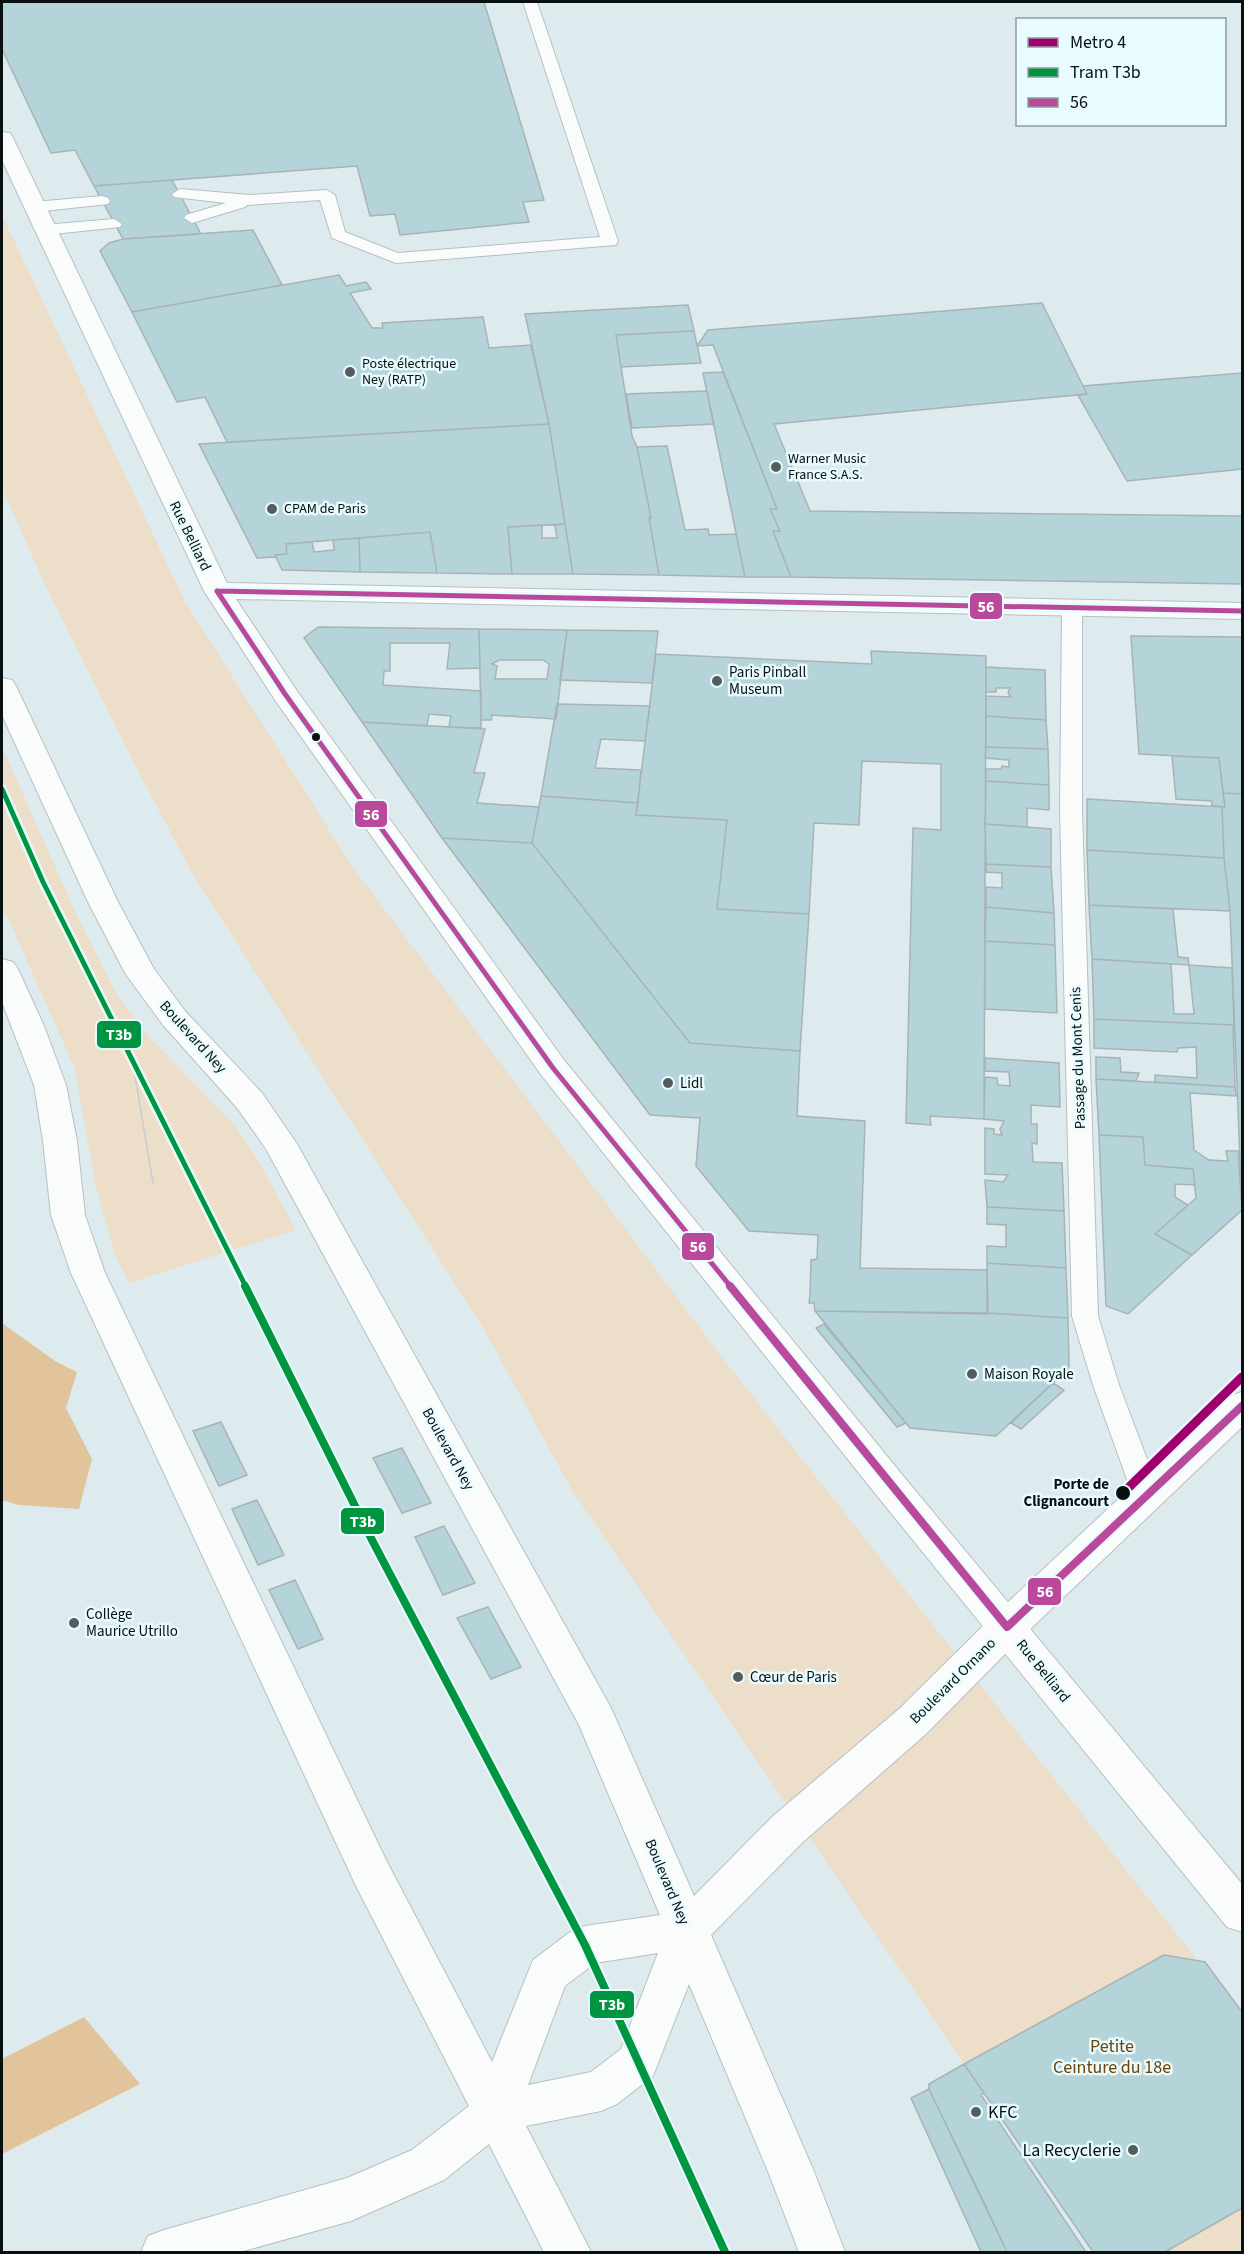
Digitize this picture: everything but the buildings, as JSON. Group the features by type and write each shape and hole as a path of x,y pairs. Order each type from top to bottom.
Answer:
{"main road":[{"name":"Rue Belliard","path":"2,138 217,591 285,694 553,1068 891,1487 1236,1897"},
{"path":"217,591 1242,611"},
{"name":"Boulevard Ney","path":"2,686 102,902 141,973 191,1038 250,1101 280,1144 597,1720 790,2169 822,2253"},
{"path":"2,969 28,1026 50,1085 60,1141 68,1215 88,1274 375,1883 568,2253"},
{"name":"Boulevard Ornano","path":"495,2112 601,2090 638,2062 688,1930 788,1829 887,1746 1007,1627 1242,1406"},
{"path":"164,2253 351,2199 428,2165 495,2112 548,1974 585,1945 688,1930"}],"lane":[{"path":"180,194 250,200 327,195 338,235 396,258 610,240 530,2"},
{"path":"192,218 250,200"},
{"path":"34,207 102,201"},
{"path":"44,230 114,224"},
{"name":"Passage du Mont Cenis","path":"1072,609 1071,811 1085,1316 1106,1385 1147,1496"}],"green space":[{"name":"Petite Ceinture du 18e","path":"2,215 184,600 352,866 724,1360 1242,2017 1242,2252 1093,2252 573,1492 482,1326 192,873 135,765 43,580 2,488"},
{"path":"2,747 73,907 118,997 152,1040 236,1127 256,1157 296,1230 129,1283 115,1255 95,1184 75,1069 2,905"}],"shaded area":[{"path":"2,1323 55,1361 77,1372 66,1408 92,1459 79,1509 18,1505 2,1500"},
{"path":"84,2017 140,2084 2,2154 2,2059"}],"tram line":[{"name":"T3b","path":"2,789 43,882 372,1540 585,1945 725,2252"},
{"path":"132,1058 153,1183"}],"metro line":[{"name":"4","path":"1123,1493 1242,1377"}],"transit line":[{"name":"56","path":"217,591 285,694 553,1068 1007,1627 1242,1406"},
{"name":"56","path":"217,591 1242,611"}],"place":[{"name":"Poste électrique Ney (RATP)","path":"350,372"},
{"name":"Warner Music France S.A.S.","path":"776,467"},
{"name":"CPAM de Paris","path":"272,509"},
{"name":"Paris Pinball Museum","path":"717,681"},
{"name":"Lidl","path":"668,1083"},
{"name":"Maison Royale","path":"972,1374"},
{"name":"Porte de Clignancourt","path":"1123,1493"},
{"name":"Collège Maurice Utrillo","path":"74,1623"},
{"name":"Cœur de Paris","path":"738,1677"},
{"name":"KFC","path":"976,2112"},
{"name":"La Recyclerie","path":"1133,2150"}]}
